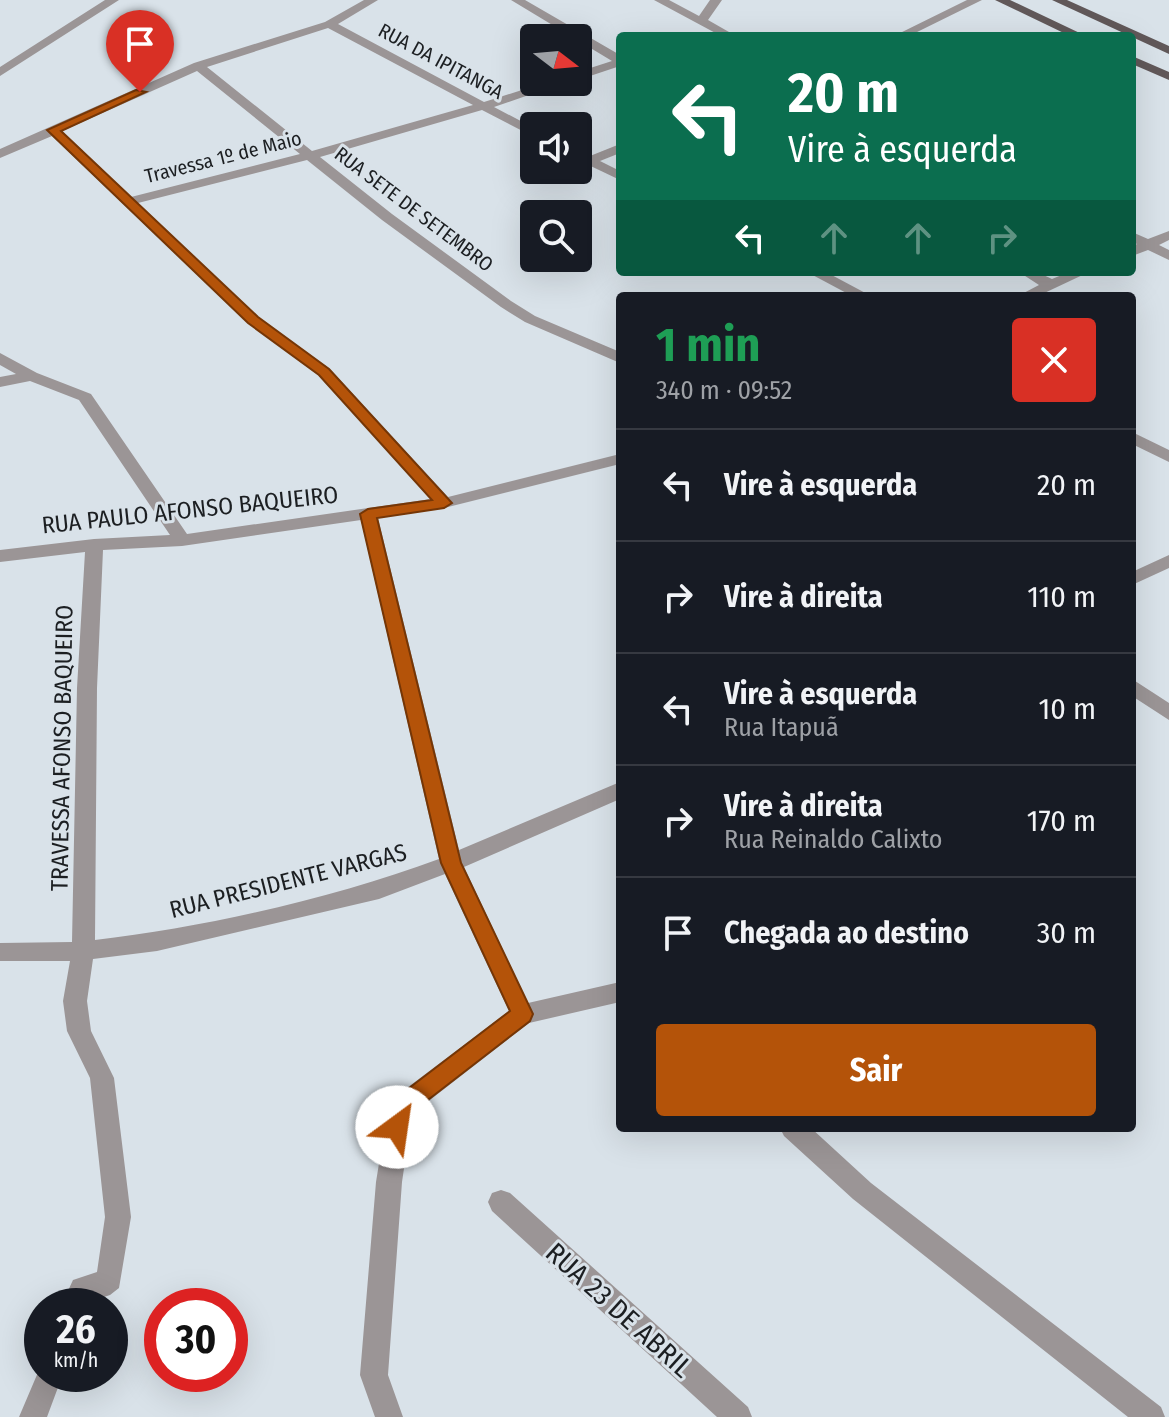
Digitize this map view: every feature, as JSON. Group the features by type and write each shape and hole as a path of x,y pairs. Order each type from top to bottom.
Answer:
{"main road":[{"path":"1001,0 1071,32"},
{"path":"1058,0 1129,32"},
{"path":"1136,35 1169,50"},
{"path":"1136,62 1169,76"}],"street":[{"path":"0,72 113,0"},
{"path":"0,154 198,66 329,24 372,0"},
{"path":"517,0 616,59"},
{"path":"660,0 722,32"},
{"path":"701,21 716,0"},
{"path":"908,32 976,0"},
{"name":"RUA DA IPITANGA","path":"329,24 520,126"},
{"path":"0,61 15,62"},
{"path":"592,71 616,62"},
{"name":"RUA SETE DE SETEMBRO","path":"198,66 387,217 506,304 530,319 616,356"},
{"name":"Travessa 1º de Maio","path":"126,202 311,155 520,96"},
{"path":"53,130 253,320 324,372 444,503"},
{"path":"592,156 616,149"},
{"path":"592,162 616,174"},
{"path":"1136,250 1169,235"},
{"path":"1136,238 1169,256"},
{"path":"822,276 856,292"},
{"path":"1034,276 1051,285"},
{"path":"1034,292 1072,276"},
{"path":"0,358 31,376 85,397 182,540"},
{"path":"0,382 31,376"},
{"path":"1136,439 1169,457"},
{"name":"RUA PAULO AFONSO BAQUEIRO","path":"0,556 94,545 182,540 444,503 616,460"},
{"path":"368,514 451,863 522,1014"},
{"name":"TRAVESSA AFONSO BAQUEIRO","path":"89,1288 100,1286 109,1279 118,1217 102,1078 79,1031 75,1001 83,951 87,688 94,545"},
{"path":"1136,577 1169,561"},
{"path":"1136,689 1169,713"},
{"name":"RUA PRESIDENTE VARGAS","path":"0,952 83,951 157,942 379,890 451,863 616,792"},
{"path":"389,1417 374,1375 389,1182 400,1108 522,1014 616,993"},
{"path":"797,1132 862,1191 1151,1417"},
{"name":"RUA 23 DE ABRIL","path":"501,1202 738,1417"},
{"path":"33,1417 42,1392"}],"route":[{"path":"140,92 53,130 253,320 324,372 444,503 368,514 451,863 522,1014 400,1108 397,1127"}]}
